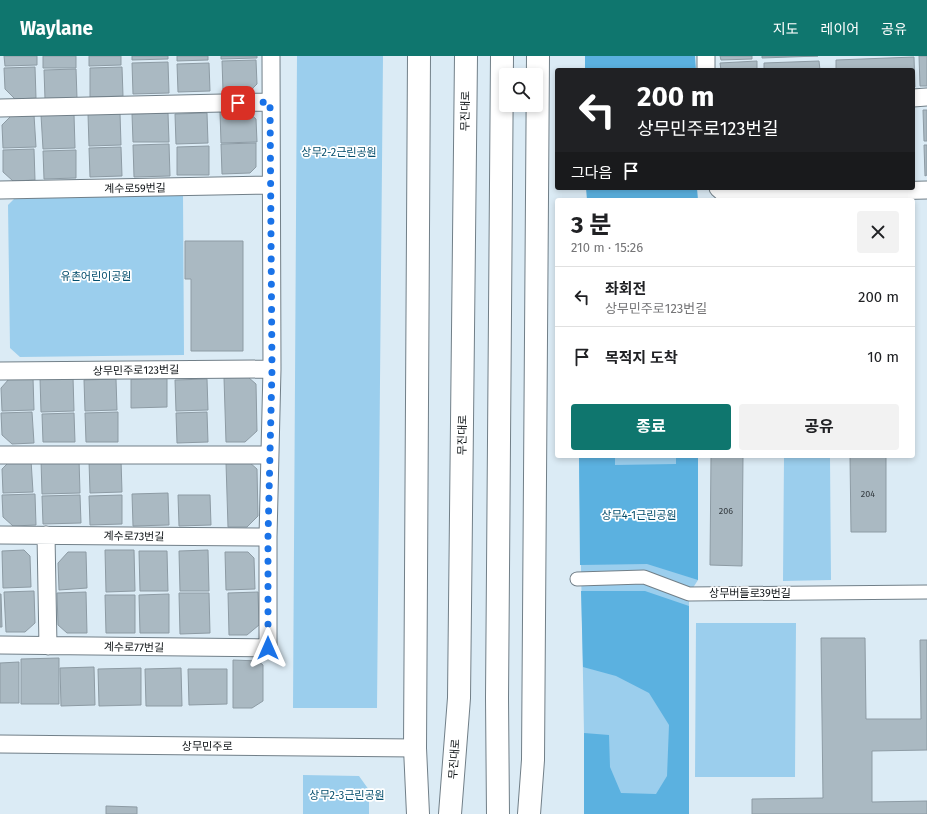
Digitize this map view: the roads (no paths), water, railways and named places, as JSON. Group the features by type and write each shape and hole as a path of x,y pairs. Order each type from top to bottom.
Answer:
{"main road":[{"path":"418,814 415,748 419,56"},
{"name":"무진대로","path":"450,814 459,698 466,56"},
{"path":"498,814 497,698 502,56"},
{"path":"530,814 533,760 538,56"},
{"path":"538,113 547,56"}],"street":[{"path":"268,537 272,369 270,185 271,56"},
{"path":"706,56 706,68"},
{"path":"915,98 927,98"},
{"path":"0,108 270,102"},
{"name":"계수로59번길","path":"0,190 270,185"},
{"path":"720,190 726,195 927,190"},
{"name":"상무민주로123번길","path":"0,371 272,369"},
{"path":"0,455 270,455"},
{"name":"계수로73번길","path":"0,535 268,537"},
{"path":"46,535 48,646"},
{"name":"계수로77번길","path":"0,645 268,648 268,537"},
{"name":"상무버들로39번길","path":"577,579 644,577 689,594 927,592"},
{"name":"상무민주로","path":"0,744 415,748"}],"park label":[{"name":"상무2-2근린공원","path":"339,152"},
{"name":"유촌어린이공원","path":"96,276"},
{"name":"상무4-1근린공원","path":"639,515"},
{"name":"상무2-3근린공원","path":"347,795"}]}
